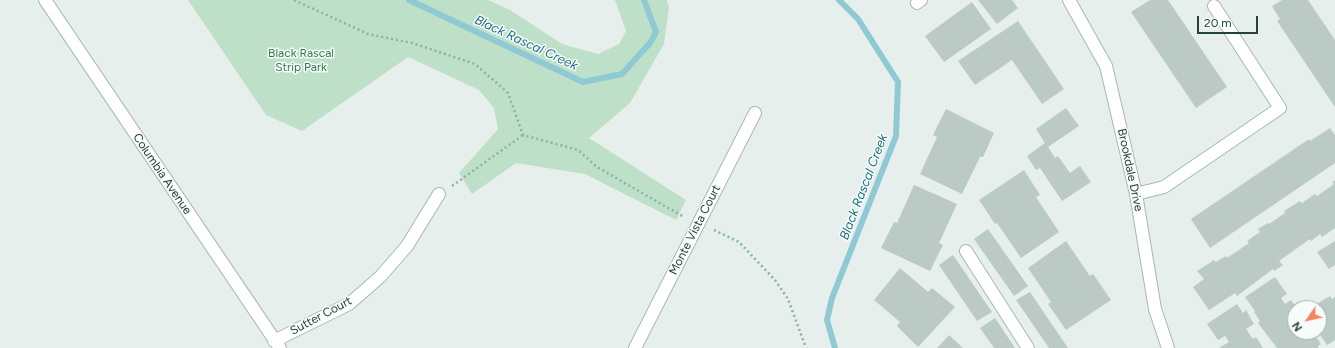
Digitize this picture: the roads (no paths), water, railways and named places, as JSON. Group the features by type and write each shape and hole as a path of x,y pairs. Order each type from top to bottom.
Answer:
{"street":[{"name":"Columbia Avenue","path":"45,0 277,344"},
{"name":"Brookdale Drive","path":"1069,0 1106,66 1136,194 1156,309 1168,348"},
{"path":"1136,194 1164,187 1280,108 1214,6"},
{"name":"Monte Vista Court","path":"635,348 755,113"},
{"name":"Sutter Court","path":"277,344 349,304 380,277 407,246 439,194"},
{"path":"966,251 1028,348"}],"waterway":[{"name":"Black Rascal Creek","path":"409,0 583,82 622,74 650,43 656,32 644,0"},
{"name":"Black Rascal Creek","path":"835,348 827,320 832,298 896,136 898,82 858,19 839,0"}],"park label":[{"name":"Black Rascal Strip Park","path":"301,60"}]}
